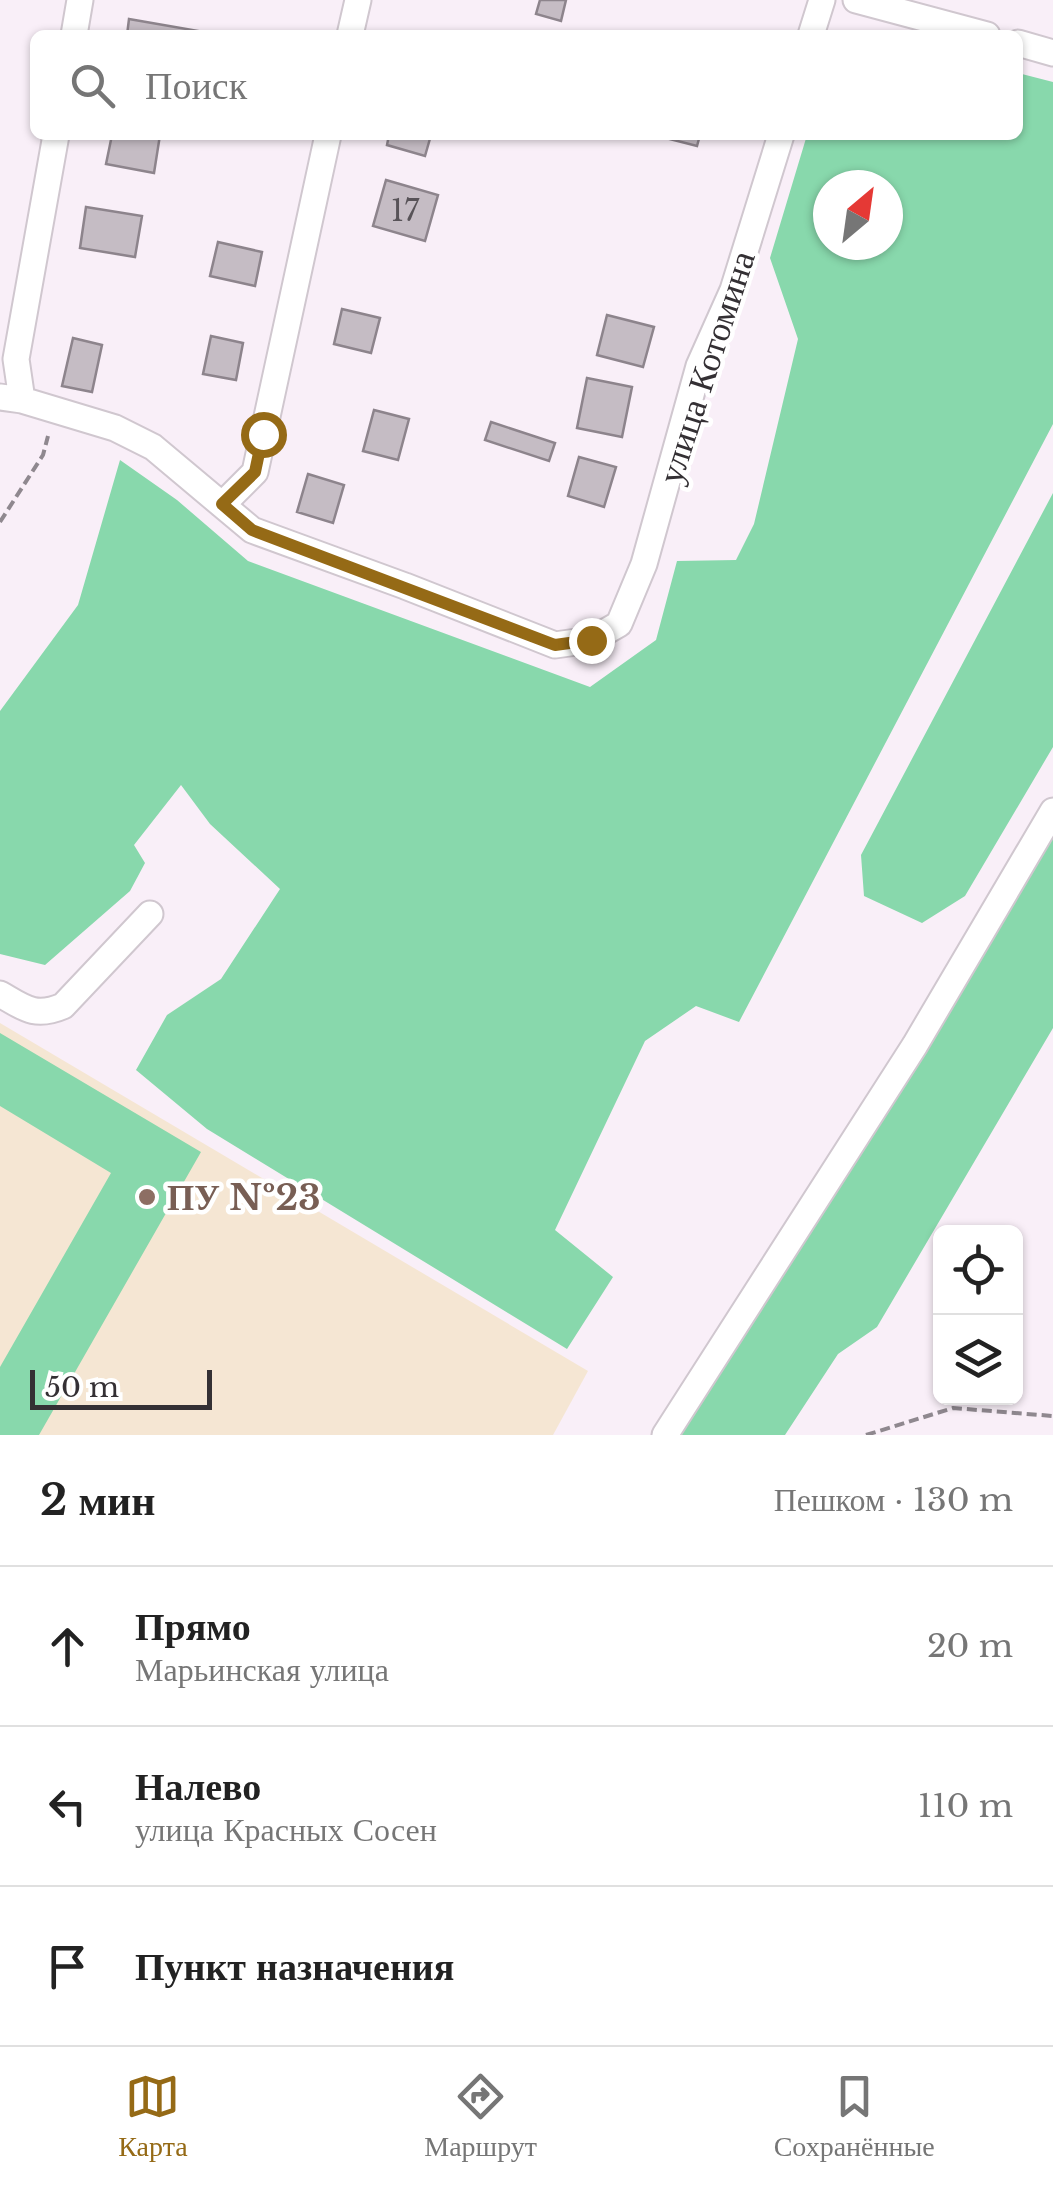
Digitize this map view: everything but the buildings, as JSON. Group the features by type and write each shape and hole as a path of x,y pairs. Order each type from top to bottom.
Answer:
{"street":[{"path":"75,30 80,0"},
{"path":"351,30 358,0"},
{"path":"813,30 822,0"},
{"path":"856,0 967,30"},
{"path":"1023,45 1053,53"},
{"path":"55,140 11,398 115,428 154,447 222,504 255,472 327,140"},
{"name":"улица Котомина","path":"222,504 252,530 555,645 591,640 619,624 644,564 698,366 733,290 778,140"},
{"path":"665,1435 915,1045 1053,811"},
{"path":"0,994 30,1011 50,1012 63,1006 150,914"}],"path":[{"path":"0,522 43,455 49,437 11,398"},
{"path":"866,1435 953,1408 1053,1416"}],"shaded area":[{"name":"ПУ №23","path":"0,1023 588,1371 553,1435 0,1435"}],"green space":[{"path":"1023,74 1053,82 1053,424 739,1022 696,1006 645,1041 555,1230 613,1277 567,1349 207,1129 136,1070 167,1015 221,979 280,889 210,824 181,785 134,845 145,863 130,891 45,965 0,954 0,711 78,605 120,460 177,500 248,561 590,687 656,640 677,561 736,560 754,524 798,339 770,258 805,140 1023,140"},
{"path":"1053,493 1053,747 965,896 922,923 864,896 861,855"},
{"path":"1053,828 1053,1028 937,1225 933,1225 933,1232 877,1327 838,1354 785,1435 677,1435"},
{"path":"0,1033 201,1152 39,1435 0,1435 0,1367 111,1173 0,1106"}],"place":[{"name":"ПУ №23","path":"147,1197"}],"route":[{"path":"263,434 255,472 222,504 252,530 555,645 591,640"}]}
